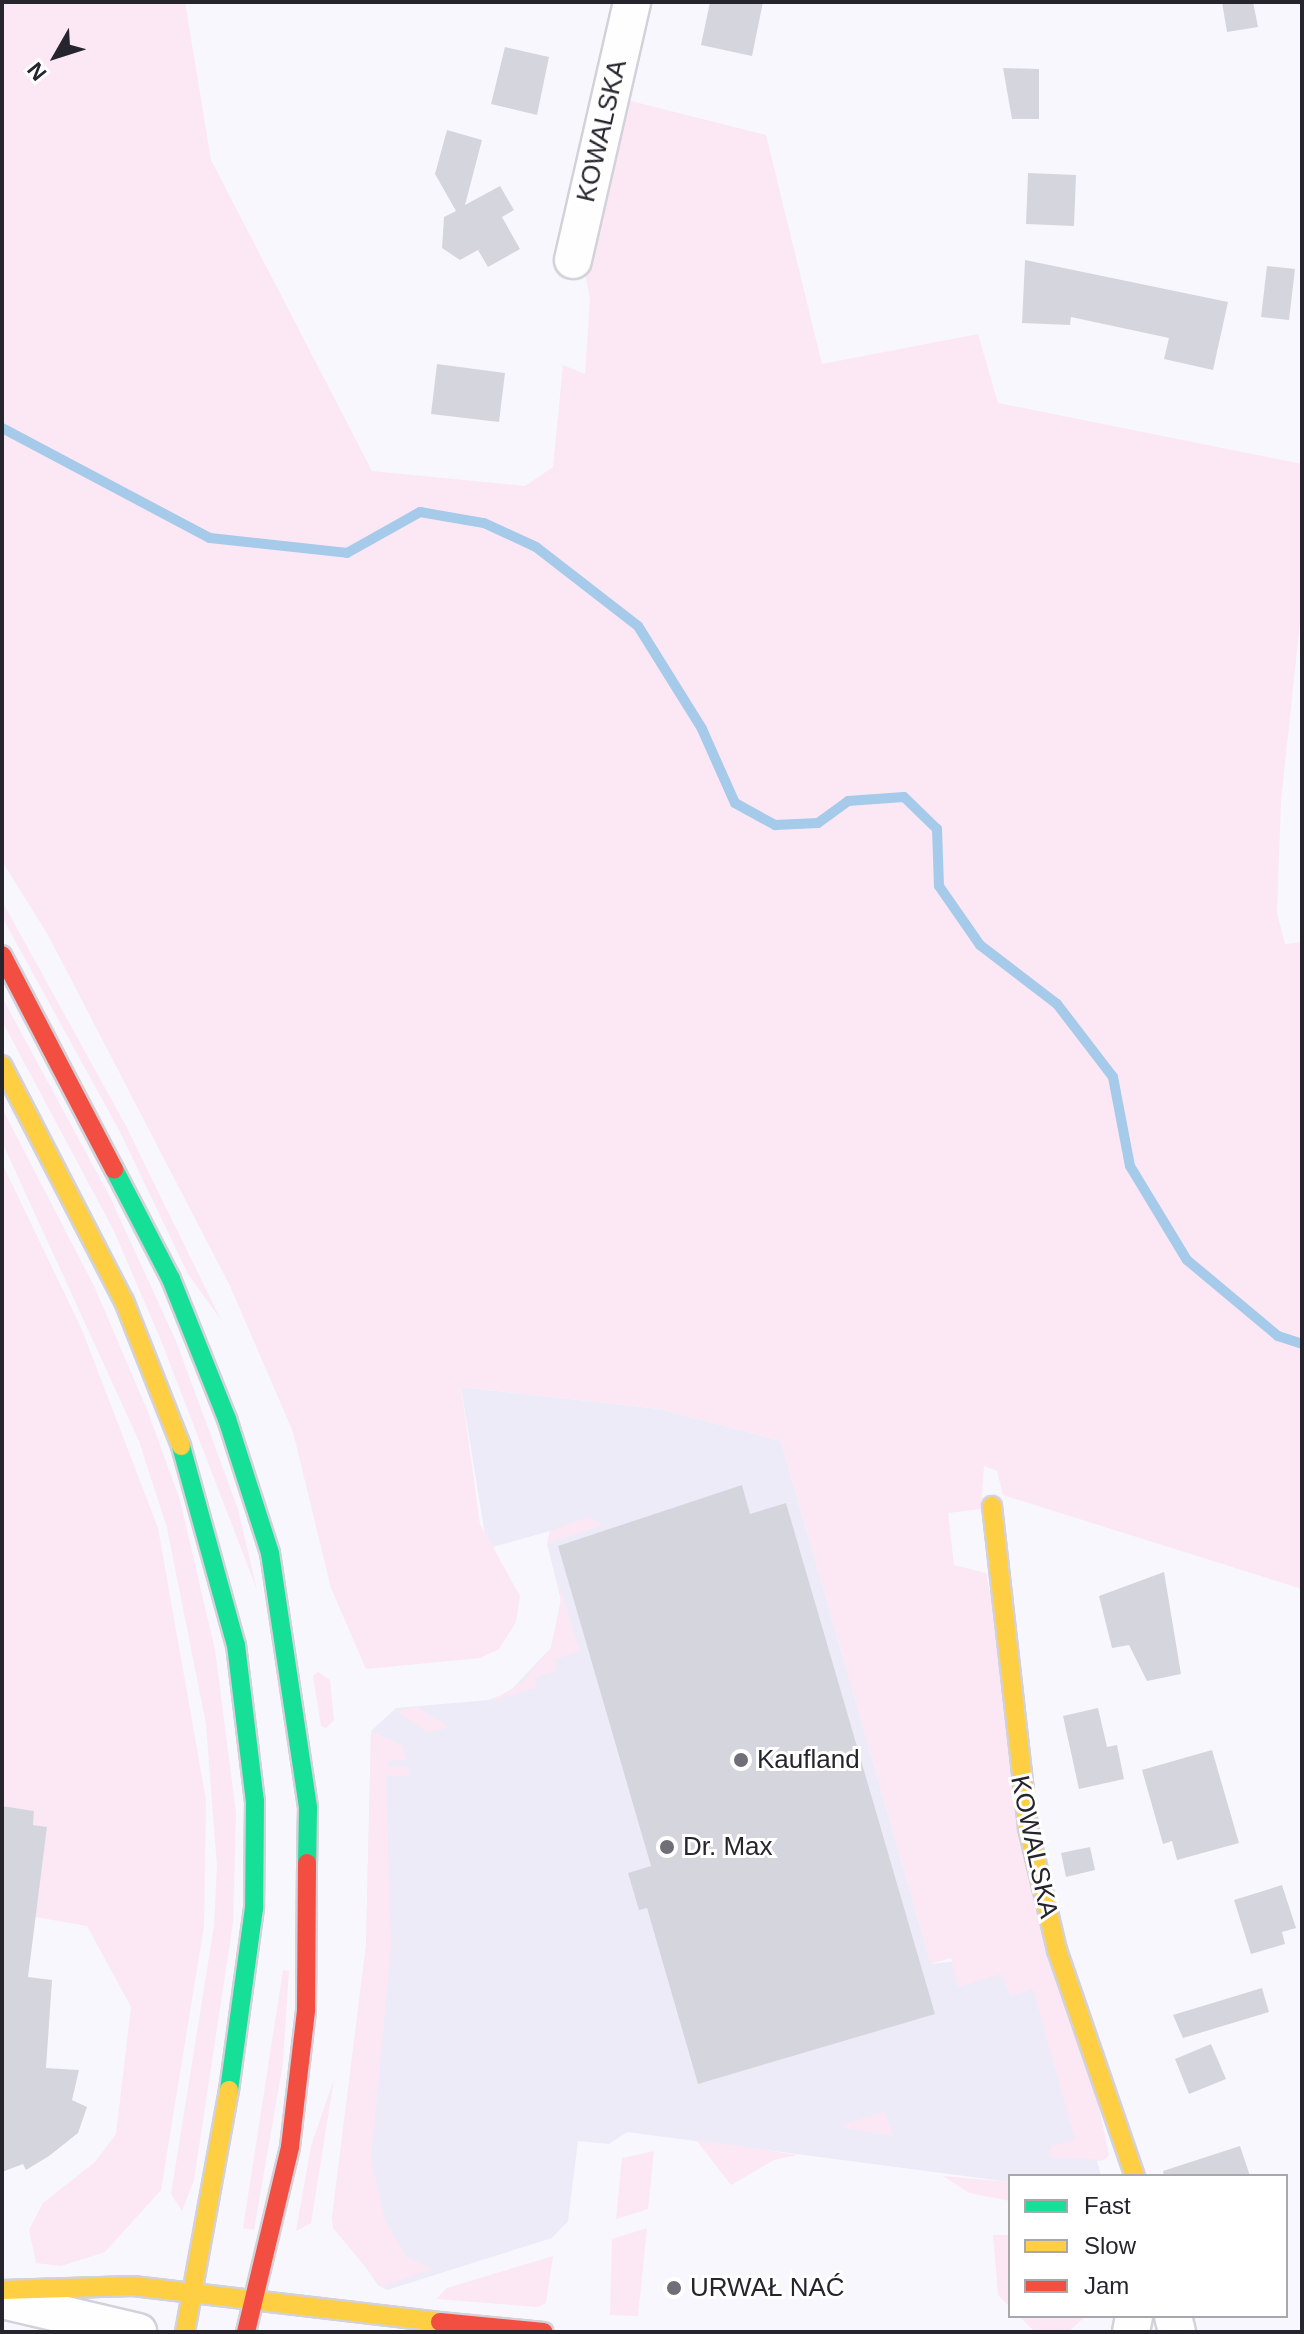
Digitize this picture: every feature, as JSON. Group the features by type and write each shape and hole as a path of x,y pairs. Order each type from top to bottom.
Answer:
{"main road":[{"path":"2,955 171,1279 227,1419 270,1553 284,1621 308,1808 310,1941 290,2147 246,2332"},
{"path":"2,1065 124,1301 178,1435 236,1645 255,1801 254,1908 223,2134 185,2332"},
{"name":"KOWALSKA","path":"992,1506 1028,1828 1057,1950 1134,2174"},
{"path":"2,2290 133,2286 254,2305 544,2332"}],"street":[{"name":"KOWALSKA","path":"573,260 632,2"},
{"path":"2,2300 129,2331"}],"shaded area":[{"path":"2,2 185,2 211,160 372,471 525,486 553,467 563,365 585,374 590,300 584,267 619,98 766,135 822,364 978,334 998,403 1302,464 1302,604 1281,801 1277,913 1285,944 1302,942 1302,1589 1003,1495 997,1471 984,1466 981,1509 948,1513 954,1565 986,1573 1109,2155 1104,2160 1048,2157 1052,2146 1075,2140 1033,1989 1010,1996 1001,1974 958,1987 951,1958 931,1964 781,1441 660,1409 461,1387 480,1524 520,1596 516,1622 499,1649 480,1658 366,1669 331,1588 293,1432 230,1286 48,935 2,861"},
{"path":"2,901 126,1126 221,1320 188,1274 119,1130 2,917"},
{"path":"2,997 110,1197 176,1341 238,1509 257,1590 160,1338 114,1231 2,1021"},
{"path":"2,1108 95,1288 148,1412 180,1500 215,1650 236,1813 233,1923 194,2180 182,2211 171,2194 214,1926 217,1867 206,1724 167,1528 139,1441 2,1142"},
{"path":"2,1163 82,1330 158,1528 206,1800 204,1926 161,2190 105,2252 61,2266 36,2263 29,2230 43,2203 95,2162 116,2134 131,2007 87,1926 35,1917 47,1827 33,1825 34,1811 6,1807 2,1800"},
{"path":"461,1387 660,1409 781,1441 931,1964 1045,1951 1104,2160 1097,2161 1100,2174 1008,2174 1008,2182 627,2132 609,2144 578,2141 568,2221 552,2238 387,2290 378,2285 332,2218 366,1946 371,1731 396,1708 489,1700 509,1692 551,1648 561,1600 547,1544 550,1531 493,1547 485,1535"},
{"path":"588,1517 602,1525 547,1544 550,1531"},
{"path":"556,1575 580,1651 554,1660 557,1671 534,1678 537,1687 490,1702 524,1681 551,1648 561,1601"},
{"path":"318,1672 330,1680 334,1720 326,1728 321,1726 313,1676"},
{"path":"417,1707 445,1724 446,1728 428,1733 396,1711"},
{"path":"371,1731 402,1745 407,1760 388,1761 388,1766 408,1767 409,1776 386,1776 391,1948 371,2160 386,2223 406,2256 432,2269 382,2287 333,2228 332,2218 366,1946"},
{"path":"283,1970 289,1971 283,2063 254,2230 243,2228"},
{"path":"334,2079 311,2223 296,2231 311,2146"},
{"path":"885,2112 893,2136 845,2128 844,2124"},
{"path":"697,2141 797,2155 774,2160 731,2185"},
{"path":"654,2151 648,2209 616,2219 622,2158"},
{"path":"943,2176 1008,2182 1008,2201 969,2193"},
{"path":"647,2228 638,2316 610,2315 612,2239"},
{"path":"993,2235 1008,2235 1008,2305 998,2295"},
{"path":"553,2256 546,2303 538,2307 436,2299 447,2288"},
{"path":"1021,2318 1084,2318 1068,2332 1035,2332"}],"building":[{"path":"710,2 763,2 752,56 701,45"},
{"path":"1222,2 1253,2 1258,27 1227,32"},
{"path":"505,47 549,57 537,115 491,104"},
{"path":"1003,68 1039,69 1039,119 1012,119"},
{"path":"447,130 482,140 465,205 500,186 514,210 502,217 520,249 488,267 478,250 460,260 442,248 444,217 456,211 435,174"},
{"path":"1028,173 1076,175 1074,226 1026,224"},
{"path":"1025,260 1228,302 1213,370 1164,359 1169,338 1071,317 1070,325 1022,323"},
{"path":"1267,266 1295,269 1289,320 1261,317"},
{"path":"437,364 505,373 499,422 431,414"},
{"name":"Kaufland","path":"742,1485 750,1514 786,1503 935,2014 698,2084 647,1908 639,1910 628,1873 651,1866 558,1546"},
{"path":"1164,1572 1181,1674 1147,1681 1129,1645 1112,1648 1099,1596"},
{"path":"1098,1708 1107,1747 1117,1745 1124,1779 1079,1789 1063,1716"},
{"path":"1212,1750 1239,1843 1177,1860 1172,1841 1163,1844 1142,1770"},
{"path":"2,1806 34,1811 33,1825 47,1827 28,1977 52,1980 46,2068 79,2070 72,2100 87,2107 78,2133 49,2156 26,2170 23,2164 2,2172"},
{"path":"1090,1847 1095,1870 1066,1877 1061,1853"},
{"path":"1282,1885 1296,1928 1282,1932 1285,1944 1251,1954 1234,1900"},
{"path":"1262,1988 1269,2012 1183,2038 1173,2015"},
{"path":"1211,2044 1226,2079 1189,2094 1175,2059"},
{"path":"1240,2146 1249,2174 1164,2174 1163,2171"}],"waterway":[{"path":"2,428 210,538 347,553 420,512 484,523 536,547 638,626 702,729 735,803 775,825 818,823 848,801 904,797 937,829 939,886 980,945 1057,1004 1113,1077 1130,1166 1187,1260 1278,1336 1302,1344"}],"traffic: fast":[{"path":"114,1169 171,1279 227,1419 270,1553 308,1808 307,1863"},
{"path":"181,1446 236,1645 255,1801 254,1908 229,2090"}],"traffic: slow":[{"path":"2,1065 124,1301 181,1446"},
{"path":"992,1506 1028,1828 1057,1950 1134,2174"},
{"path":"185,2332 229,2090"},
{"path":"2,2290 133,2286 440,2322"}],"traffic: jam":[{"path":"2,955 114,1169"},
{"path":"246,2332 290,2147 306,2010 307,1863"},
{"path":"440,2322 544,2332"}],"place":[{"name":"Kaufland","path":"741,1760"},
{"name":"Dr. Max","path":"667,1847"},
{"name":"URWAŁ NAĆ","path":"674,2288"}]}
